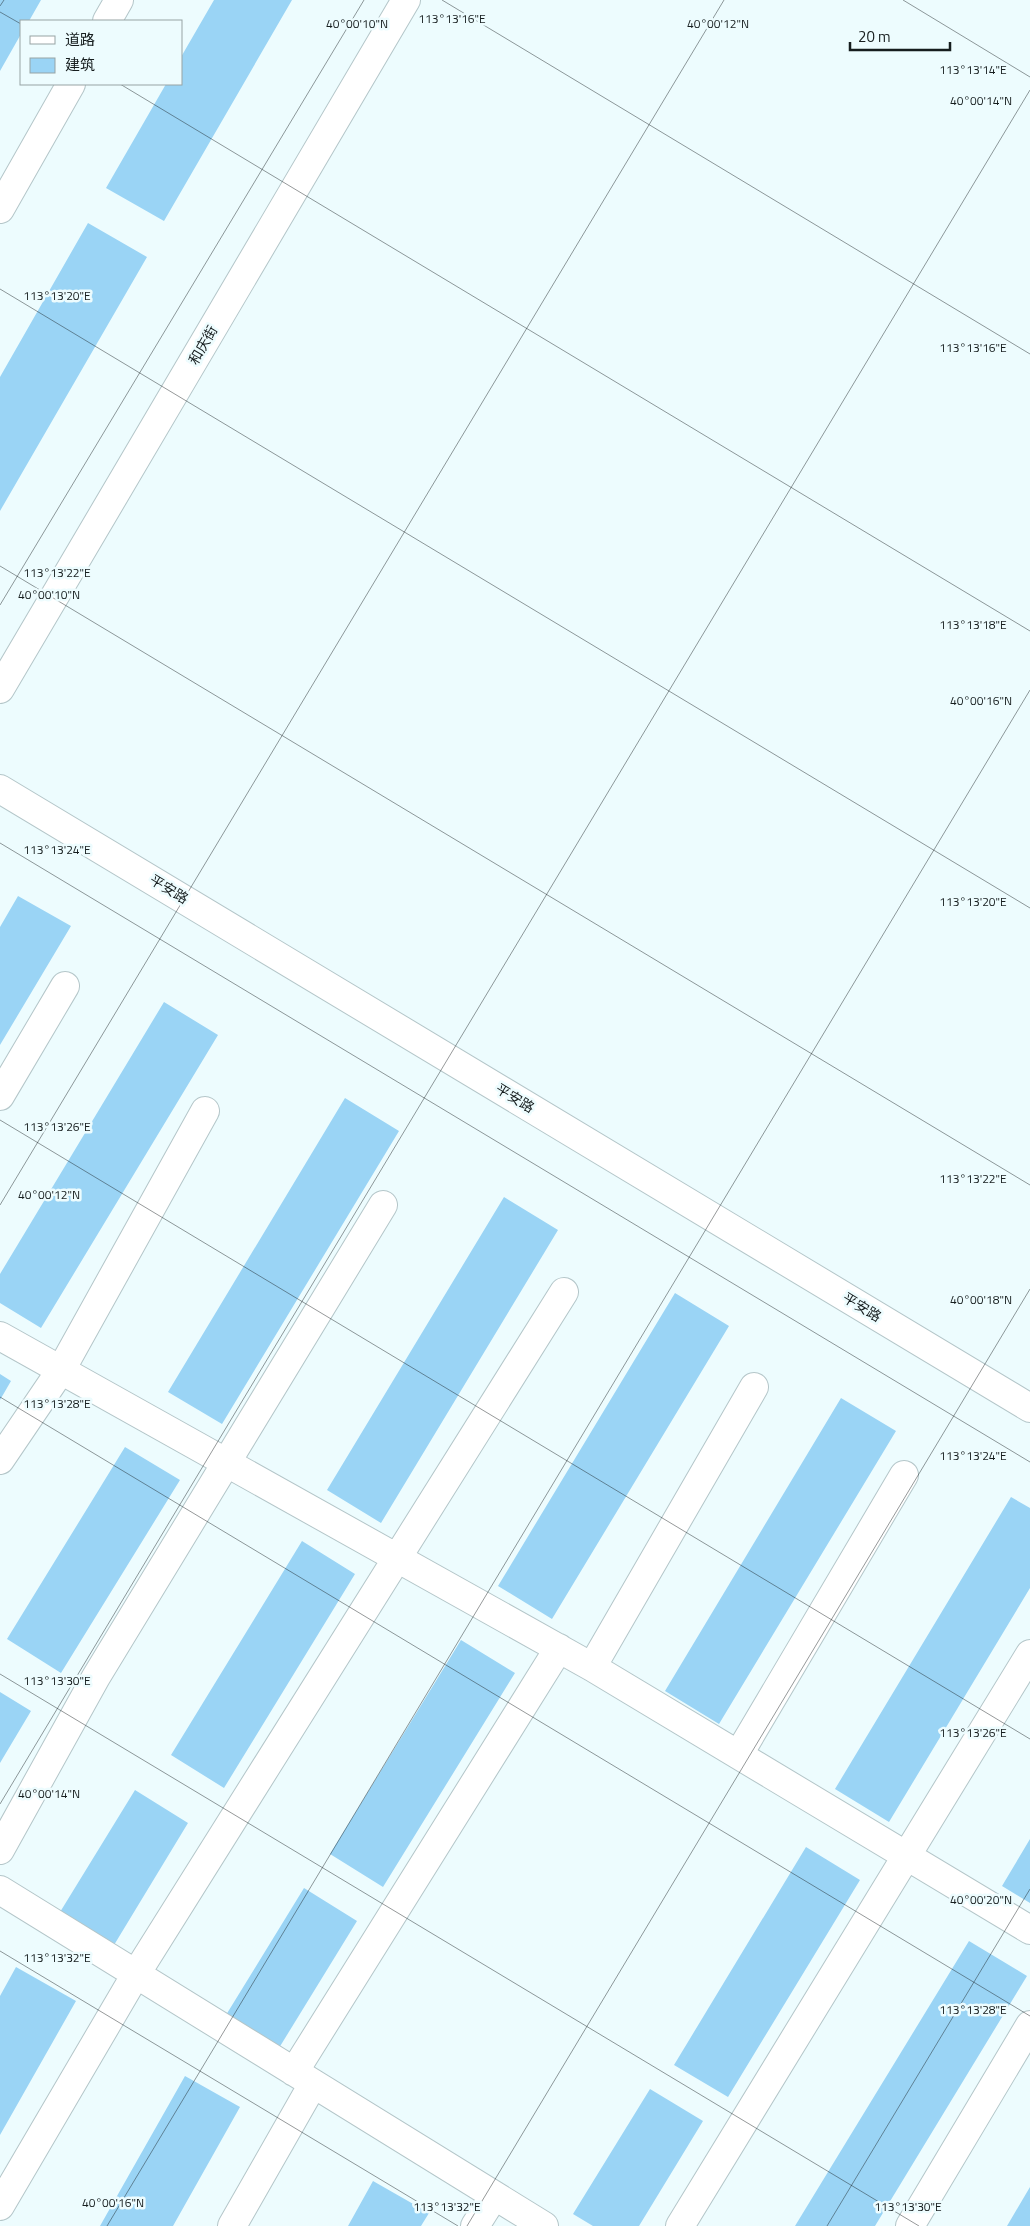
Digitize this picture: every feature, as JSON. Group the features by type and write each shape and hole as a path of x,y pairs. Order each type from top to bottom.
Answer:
{"street":[{"path":"108,20 119,0"},
{"name":"和庆街","path":"0,689 406,0"},
{"path":"0,209 70,85"},
{"name":"平安路","path":"0,788 1030,1408"},
{"path":"0,1096 65,986"},
{"path":"0,1460 61,1370 205,1111"},
{"path":"0,1850 96,1677 384,1205"},
{"path":"0,2206 136,1974 564,1292"},
{"path":"0,1336 592,1667 1030,1930"},
{"path":"592,1667 754,1387"},
{"path":"739,1754 904,1475"},
{"path":"232,2226 304,2078 559,1648"},
{"path":"680,2226 1030,1654"},
{"path":"0,1890 544,2226"},
{"path":"910,2226 1030,2025"},
{"path":"475,2226 494,2196"}],"building":[{"path":"0,0 41,0 30,20 20,20 20,36 0,71"},
{"path":"214,0 292,0 164,221 106,188 165,85 182,85 182,55"},
{"path":"88,223 147,257 0,511 0,377"},
{"path":"18,896 71,926 0,1045 0,927"},
{"path":"164,1002 218,1035 41,1328 0,1303 0,1274"},
{"path":"345,1098 399,1131 222,1424 168,1392"},
{"path":"504,1197 558,1230 381,1523 327,1490"},
{"path":"675,1293 729,1326 552,1619 498,1586"},
{"path":"0,1374 11,1381 0,1400"},
{"path":"841,1398 896,1431 719,1724 665,1691"},
{"path":"125,1447 180,1480 61,1673 7,1639"},
{"path":"1011,1497 1030,1508 1030,1588 889,1822 835,1789"},
{"path":"302,1541 355,1574 224,1788 171,1755"},
{"path":"461,1640 515,1673 383,1887 330,1854"},
{"path":"0,1692 31,1711 0,1763"},
{"path":"135,1790 188,1823 111,1950 57,1917"},
{"path":"1030,1839 1030,1903 1002,1886"},
{"path":"806,1847 860,1880 728,2097 674,2065"},
{"path":"304,1888 357,1921 279,2048 226,2015"},
{"path":"969,1941 1027,1976 875,2226 795,2226"},
{"path":"16,1967 76,2001 0,2135 0,1996"},
{"path":"185,2076 240,2107 173,2226 100,2226"},
{"path":"650,2089 703,2121 639,2226 593,2226 573,2214"},
{"path":"373,2181 429,2213 421,2226 348,2226"},
{"path":"1030,2187 1030,2226 1007,2226"}]}
